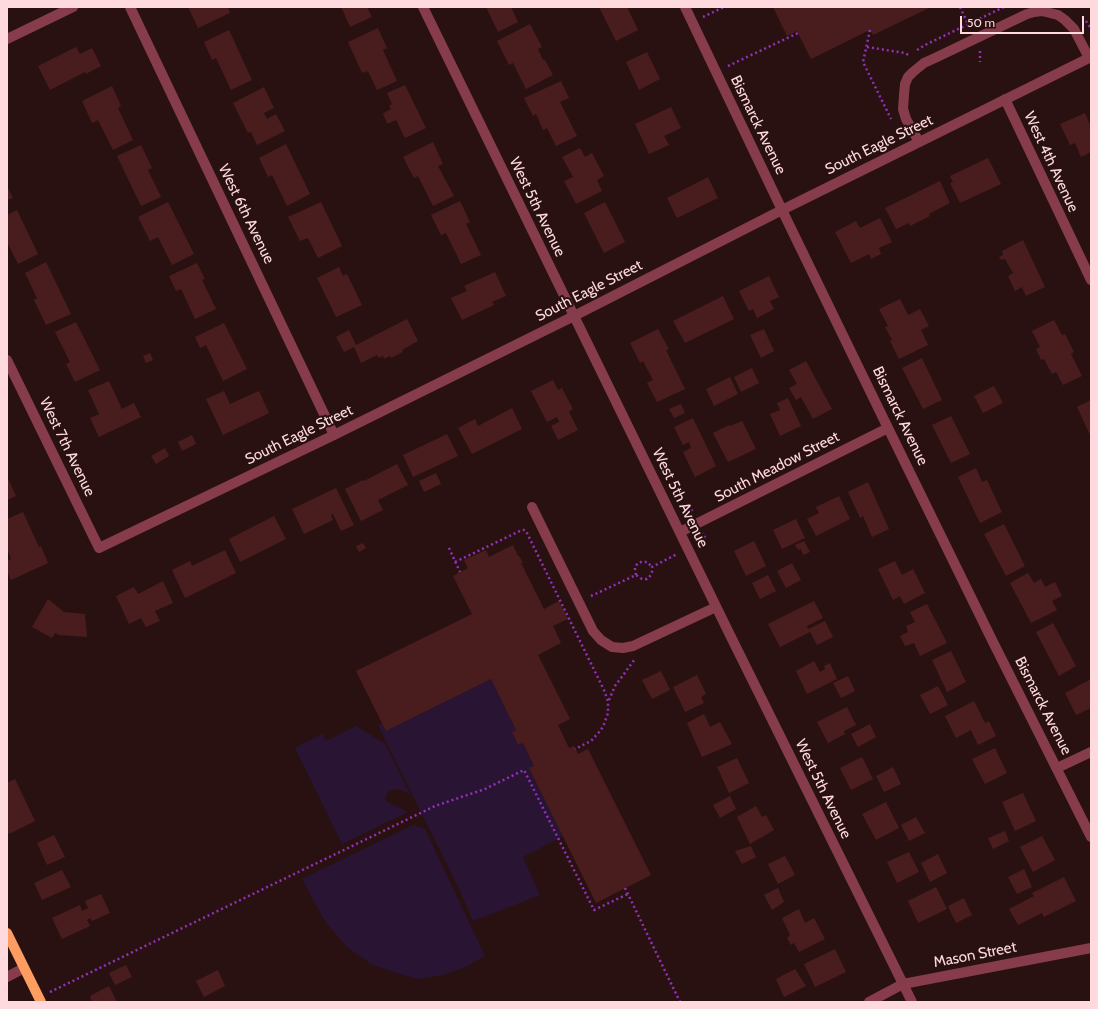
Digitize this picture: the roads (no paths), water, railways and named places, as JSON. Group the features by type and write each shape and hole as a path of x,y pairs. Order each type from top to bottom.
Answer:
{"main road":[{"path":"7,933 40,1000"}],"street":[{"path":"7,39 72,7"},
{"name":"West 6th Avenue","path":"130,7 334,435"},
{"name":"West 5th Avenue","path":"423,7 716,607 912,1002"},
{"name":"Bismarck Avenue","path":"685,7 888,428 1091,837"},
{"path":"919,142 906,119 904,109 905,84 908,77 913,72 924,63 934,58 1027,14 1042,11 1058,15 1065,20 1074,29 1090,58"},
{"name":"South Eagle Street","path":"99,548 334,435 574,316 782,210 1090,58"},
{"name":"West 4th Avenue","path":"1005,99 1091,280"},
{"name":"West 7th Avenue","path":"7,360 99,548"},
{"name":"South Meadow Street","path":"680,532 888,428"},
{"path":"532,507 593,631 601,640 612,646 623,648 633,646 716,607"},
{"path":"1057,768 1091,752"},
{"name":"Mason Street","path":"869,1002 903,984 1091,948"},
{"path":"7,977 24,968"}]}
